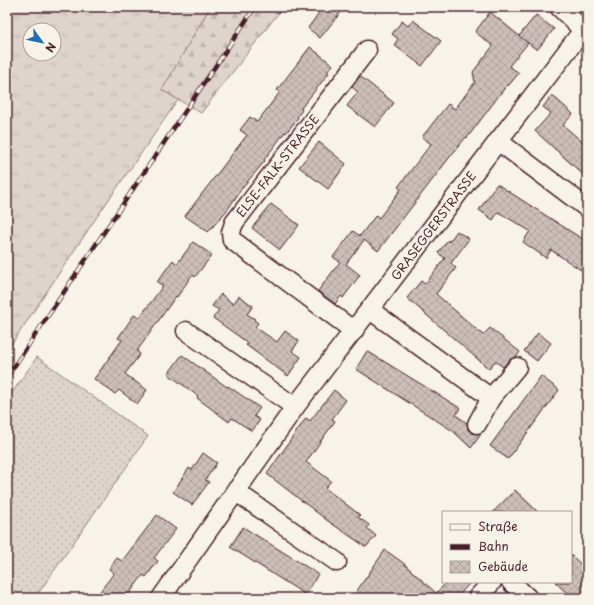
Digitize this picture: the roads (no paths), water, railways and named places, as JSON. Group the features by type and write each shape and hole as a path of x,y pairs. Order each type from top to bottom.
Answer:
{"street":[{"name":"GRASEGGERSTRASSE","path":"161,598 295,407 585,28 559,7"},
{"name":"ELSE-FALK-STRASSE","path":"354,331 232,240 231,232 234,223 367,50"},
{"path":"498,141 587,208"},
{"path":"370,310 491,398"},
{"path":"186,331 295,407"},
{"path":"477,424 491,398 517,367"},
{"path":"235,491 337,562"},
{"path":"477,598 491,583"},
{"path":"512,583 528,598"}],"railway":[{"path":"7,377 255,7"}]}
